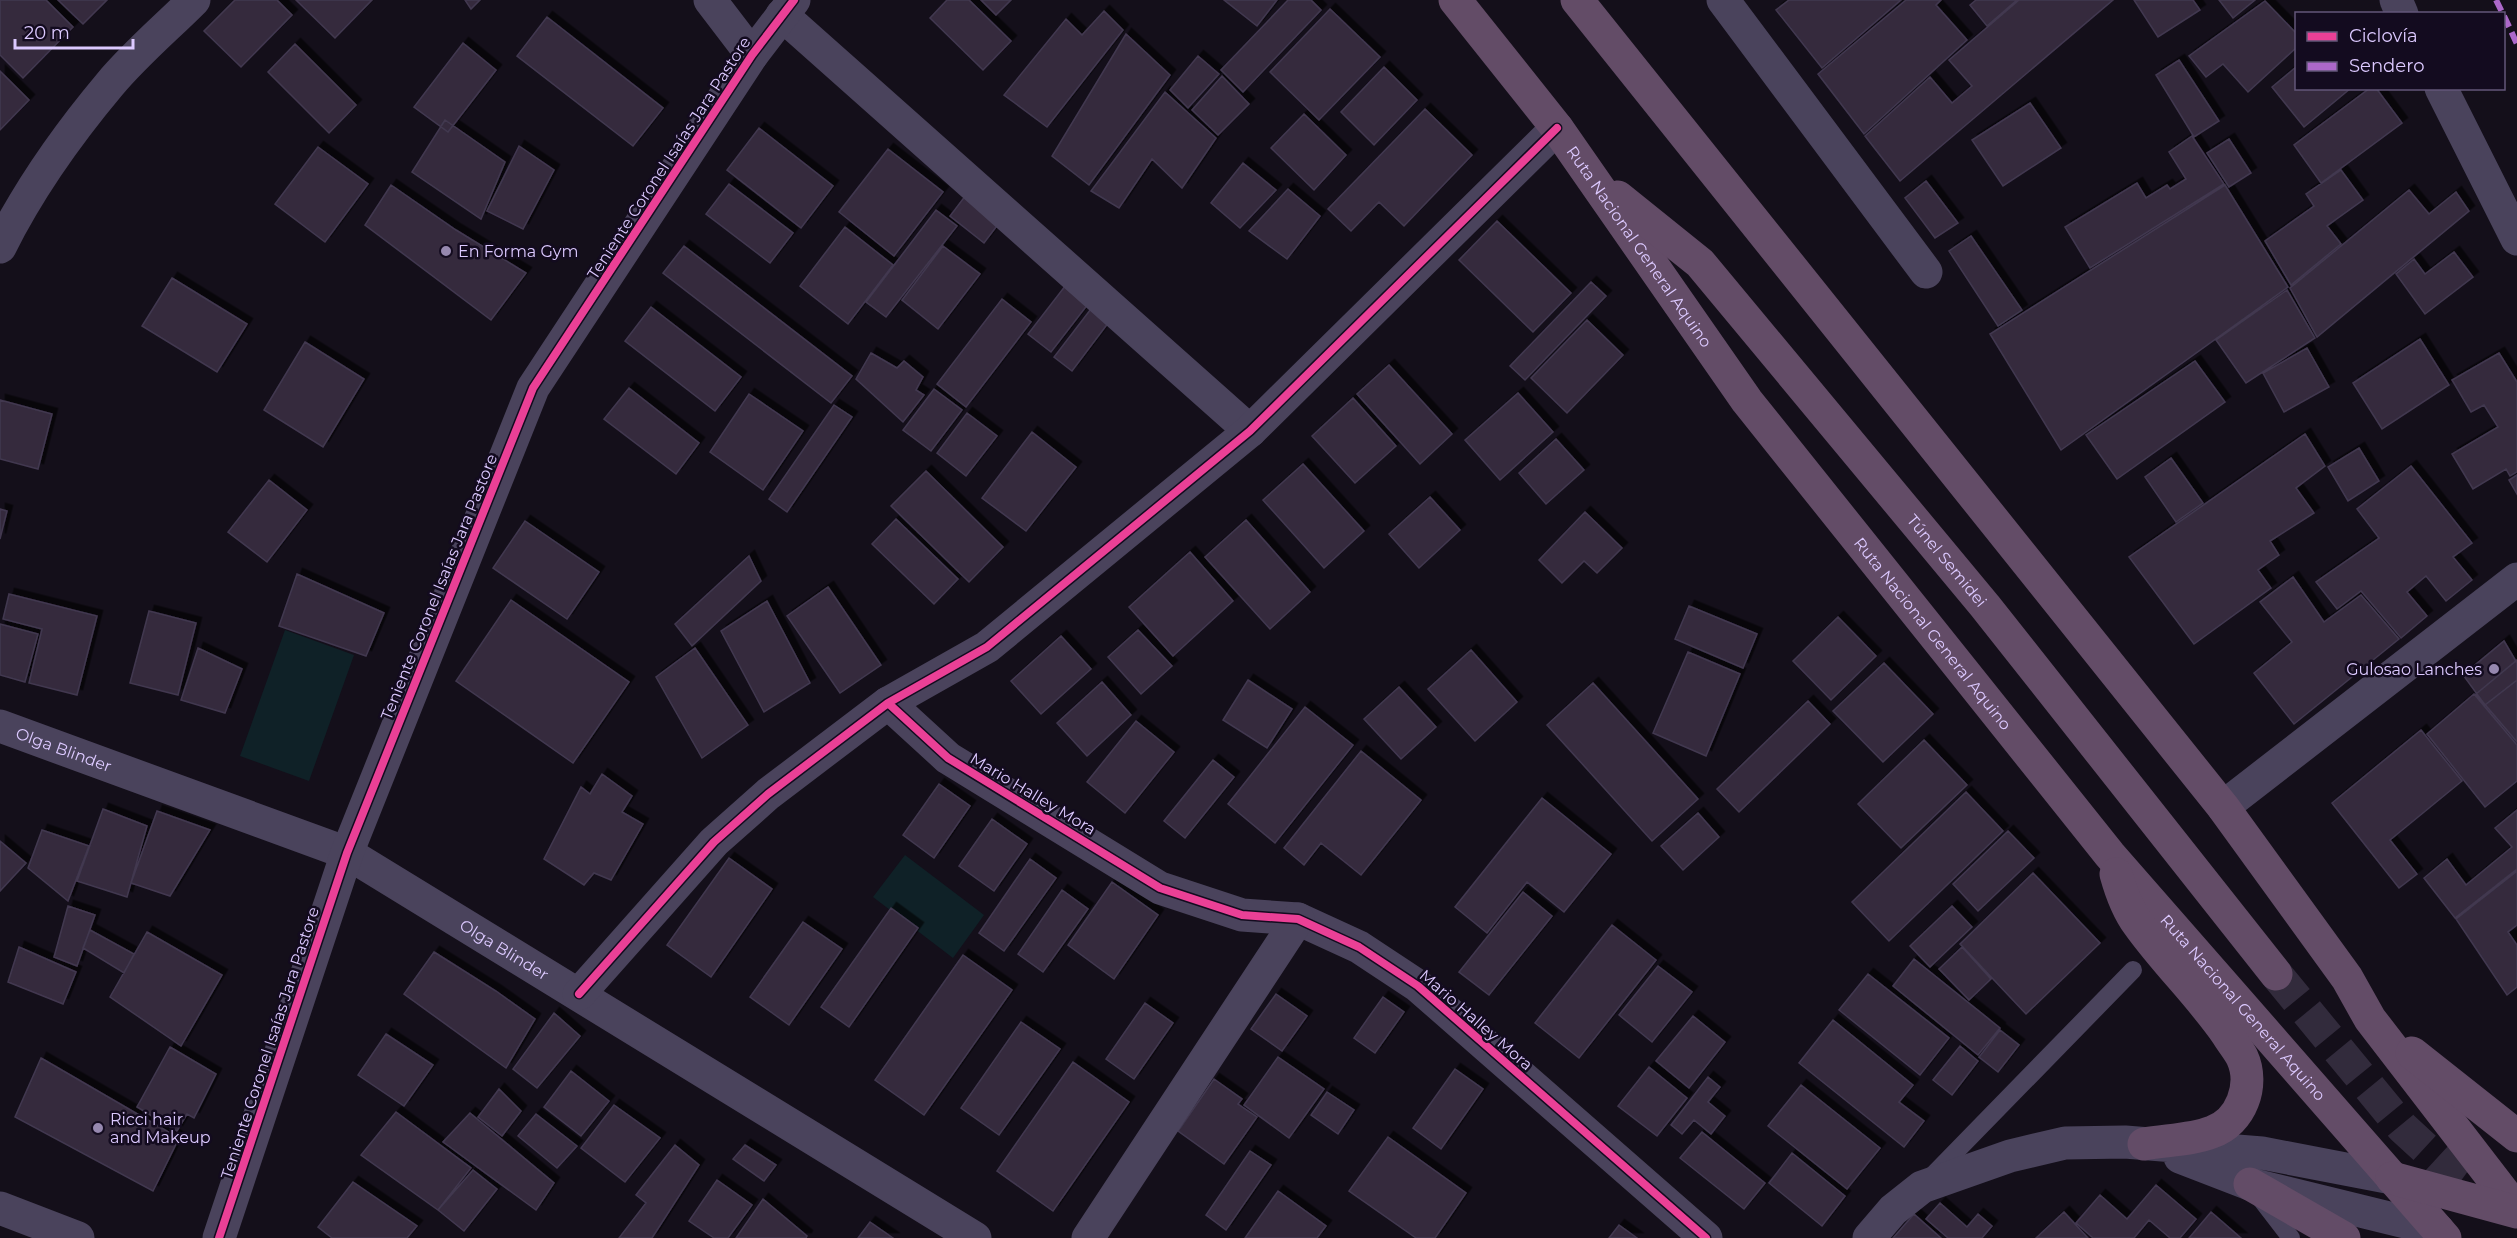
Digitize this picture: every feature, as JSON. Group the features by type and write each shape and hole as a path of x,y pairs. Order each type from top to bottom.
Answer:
{"highway":[{"name":"Ruta Nacional General Aquino","path":"1455,0 1557,128 1747,401 2110,855 2392,1178 2449,1235"},
{"path":"1577,0 2223,807 2347,978 2370,1019 2517,1211"},
{"name":"Túnel Semidei","path":"1588,173 1700,263 1985,606 2276,974"},
{"path":"2110,855 2123,898 2137,923 2216,1020 2242,1057 2247,1076 2244,1099 2237,1114 2223,1127 2210,1133 2144,1144"},
{"path":"2370,1019 2517,1136"},
{"path":"2392,1178 2517,1211"},
{"path":"2250,1184 2344,1238"}],"street":[{"path":"0,247 17,214 52,160 110,83 194,0"},
{"path":"710,0 752,55"},
{"path":"1723,0 1926,272"},
{"path":"788,7 1250,431"},
{"name":"Teniente Coronel Isaías Jara Pastore","path":"219,1238 347,852 533,388 752,55 788,7"},
{"path":"2442,90 2517,238"},
{"path":"579,994 714,842 768,794 888,704 987,647 1250,431 1557,128"},
{"path":"2223,807 2517,579"},
{"name":"Mario Halley Mora","path":"888,704 948,758 1160,888 1242,915 1298,919 1359,947 1418,986 1706,1238"},
{"name":"Olga Blinder","path":"0,726 347,852 975,1238"},
{"path":"1088,1238 1298,919"},
{"path":"1869,1238 1893,1210 1922,1187 2010,1156 2065,1143 2144,1144 2262,1153 2392,1178"},
{"path":"2144,1144 2250,1184 2449,1235"},
{"path":"0,1208 78,1238"}],"lane":[{"path":"1922,1187 2133,970"},
{"path":"2250,1184 2291,1238"}],"shaded area":[{"path":"285,630 354,655 309,781 240,756"},
{"path":"905,855 984,915 953,958 873,897"}],"building":[{"path":"0,0 46,0 73,27 23,78 0,55"},
{"path":"58,0 107,0 83,24"},
{"path":"235,0 277,0 292,15 241,67 204,31"},
{"path":"296,0 372,0 335,38"},
{"path":"465,0 480,0 471,9"},
{"path":"947,0 969,0 1011,41 983,70 930,18"},
{"path":"981,0 1011,0 996,15"},
{"path":"1224,0 1277,0 1257,26"},
{"path":"1288,0 1311,0 1321,10 1243,92 1221,70"},
{"path":"1789,0 1901,0 1822,68 1776,10"},
{"path":"1906,0 1941,0 1936,5 1967,40 1864,134 1818,74"},
{"path":"1976,0 2017,0 1987,26 1970,5"},
{"path":"2019,0 2113,0 1900,181 1865,136 1930,77 1952,103 1972,86 1949,60"},
{"path":"2134,0 2193,0 2200,10 2158,37"},
{"path":"2219,0 2255,0 2233,18"},
{"path":"2265,1 2295,32 2295,49 2248,92 2223,64 2206,77 2189,56"},
{"path":"1330,9 1380,57 1319,120 1270,72"},
{"path":"1104,11 1123,30 1047,127 1004,95 1066,19 1082,35"},
{"path":"547,17 663,108 633,146 517,56"},
{"path":"1126,34 1170,75 1089,185 1052,156"},
{"path":"463,43 496,70 448,132 414,107"},
{"path":"295,44 356,105 329,133 268,72"},
{"path":"1198,56 1219,74 1188,108 1170,90"},
{"path":"2179,60 2219,121 2194,137 2156,75"},
{"path":"1384,67 1417,100 1374,145 1341,112"},
{"path":"2295,68 2295,90 2349,90 2304,127 2272,87"},
{"path":"0,71 29,100 0,130"},
{"path":"1222,76 1249,104 1218,135 1192,110"},
{"path":"2367,90 2377,90 2402,123 2321,183 2294,145"},
{"path":"1165,92 1216,138 1182,188 1152,159 1119,208 1091,191"},
{"path":"2030,103 2061,148 2003,186 1972,140"},
{"path":"1425,109 1472,155 1404,226 1379,202 1351,231 1328,209"},
{"path":"1304,114 1346,155 1314,190 1271,148"},
{"path":"445,120 505,162 481,219 412,172"},
{"path":"759,128 833,186 801,228 727,170"},
{"path":"2192,136 2224,184 2090,268 2065,227 2137,183 2146,198 2167,185 2170,189 2186,179 2169,152"},
{"path":"2229,139 2251,173 2229,187 2207,153"},
{"path":"519,146 554,170 523,229 487,211"},
{"path":"318,147 368,184 325,242 275,204"},
{"path":"888,149 943,192 894,256 839,212"},
{"path":"1243,163 1276,190 1240,228 1211,203"},
{"path":"2341,170 2363,200 2327,226 2341,244 2291,285 2265,241 2314,206 2306,194"},
{"path":"1926,181 1958,223 1935,238 1905,198"},
{"path":"729,184 793,233 770,263 706,214"},
{"name":"En Forma Gym","path":"391,185 456,230 526,273 491,320 365,225"},
{"path":"2225,185 2288,287 2061,450 1990,334"},
{"path":"972,187 1006,214 984,243 950,216"},
{"path":"1288,189 1320,216 1287,259 1249,231"},
{"path":"2409,190 2429,214 2456,192 2469,211 2317,337 2290,288"},
{"path":"936,210 957,226 886,317 866,302"},
{"path":"1497,221 1571,293 1533,332 1459,260"},
{"path":"845,227 893,265 848,324 800,286"},
{"path":"1971,236 2022,310 1998,326 1949,251"},
{"path":"684,246 852,376 831,403 663,273"},
{"path":"943,246 980,274 938,329 902,300"},
{"path":"2454,252 2473,277 2425,314 2396,274 2414,259 2425,274"},
{"path":"172,278 247,324 217,372 142,326"},
{"path":"1069,281 1092,299 1051,352 1028,334"},
{"path":"1591,282 1606,296 1525,380 1510,366"},
{"path":"2287,290 2315,338 2246,383 2216,340"},
{"path":"1002,299 1031,322 966,407 937,384"},
{"path":"1097,301 1115,314 1072,371 1054,357"},
{"path":"651,307 741,377 715,411 625,341"},
{"path":"1587,320 1623,355 1567,413 1531,378"},
{"path":"2420,339 2449,385 2382,429 2353,383"},
{"path":"305,342 364,379 323,447 264,410"},
{"path":"2307,348 2329,387 2284,412 2263,373"},
{"path":"871,353 897,368 904,361 923,377 916,390 924,395 903,422 856,379"},
{"path":"2499,353 2517,382 2517,472 2510,476 2506,469 2473,489 2452,454 2498,427 2484,405 2471,412 2452,380"},
{"path":"2195,361 2225,402 2117,479 2086,435"},
{"path":"1389,365 1452,434 1420,464 1357,394"},
{"path":"629,388 699,443 676,474 604,419"},
{"path":"934,389 962,410 931,451 903,430"},
{"path":"1518,393 1553,432 1500,480 1465,440"},
{"path":"749,394 803,431 763,490 710,452"},
{"path":"1353,398 1396,446 1355,483 1312,436"},
{"path":"0,400 52,414 38,469 0,459"},
{"path":"834,405 852,417 787,512 769,499"},
{"path":"967,413 997,436 966,476 937,453"},
{"path":"1032,432 1076,467 1026,531 982,498"},
{"path":"2305,434 2325,466 2296,488 2314,513 2270,541 2279,555 2258,570 2271,588 2194,644 2129,557"},
{"path":"1556,439 1584,470 1546,504 1519,473"},
{"path":"2359,448 2379,481 2348,501 2328,467"},
{"path":"2171,458 2203,503 2176,522 2145,477"},
{"path":"1303,464 1364,531 1324,568 1263,500"},
{"path":"2411,466 2472,543 2453,557 2472,580 2446,601 2426,576 2407,592 2427,616 2401,638 2361,591 2337,609 2316,582 2379,538 2357,509"},
{"path":"926,471 1003,547 969,582 891,506"},
{"path":"2517,475 2517,494 2509,480"},
{"path":"269,480 307,510 267,562 228,532"},
{"path":"1430,497 1460,530 1419,568 1389,534"},
{"path":"0,509 7,511 0,539"},
{"path":"1585,512 1622,548 1597,573 1584,561 1562,583 1539,560"},
{"path":"896,519 958,579 934,604 872,544"},
{"path":"1246,520 1310,592 1270,629 1205,557"},
{"path":"525,521 599,572 567,619 493,568"},
{"path":"1190,552 1233,601 1173,656 1129,607"},
{"path":"749,556 761,581 692,646 675,624"},
{"path":"297,574 384,613 366,656 279,626"},
{"path":"2293,577 2324,622 2361,595 2399,639 2294,724 2254,673 2292,642 2260,602"},
{"path":"828,587 881,665 840,693 787,616"},
{"path":"9,594 97,616 77,695 29,683 42,629 3,619"},
{"path":"511,600 629,682 573,763 456,681"},
{"path":"767,601 810,683 764,712 721,631"},
{"path":"1689,606 1757,634 1743,668 1675,639"},
{"path":"149,611 196,623 178,695 130,683"},
{"path":"1838,617 1876,656 1831,700 1793,661"},
{"path":"0,624 38,634 25,682 0,675"},
{"path":"1138,630 1172,666 1141,694 1108,657"},
{"path":"1061,636 1091,669 1041,714 1011,681"},
{"name":"Gulosao Lanches","path":"2504,641 2517,663 2517,680 2485,705 2463,675"},
{"path":"198,648 242,669 225,713 181,700"},
{"path":"695,648 748,725 702,758 656,677"},
{"path":"1471,650 1517,702 1475,741 1428,689"},
{"path":"1688,652 1740,674 1706,756 1653,733"},
{"path":"2517,660 2517,742 2476,694"},
{"path":"1884,663 1933,714 1883,762 1833,711"},
{"path":"1248,680 1292,709 1267,748 1223,720"},
{"path":"1102,682 1131,715 1087,756 1057,723"},
{"path":"1593,683 1698,799 1652,841 1547,725"},
{"path":"1399,687 1436,727 1401,759 1364,719"},
{"path":"2474,694 2517,745 2517,781 2485,807 2427,734"},
{"path":"1808,701 1830,724 1739,812 1717,789"},
{"path":"1305,707 1353,745 1275,843 1228,804"},
{"path":"1136,721 1174,752 1125,813 1087,782"},
{"path":"2421,730 2462,781 2390,840 2417,874 2399,888 2332,803"},
{"path":"1924,740 1967,785 1901,848 1858,804"},
{"path":"1361,751 1421,800 1361,875 1321,843 1304,865 1284,848"},
{"path":"1213,760 1234,777 1185,838 1164,821"},
{"path":"602,774 632,796 622,812 643,824 611,880 594,873 584,885 544,859 581,787 590,794"},
{"path":"939,784 970,806 934,858 903,835"},
{"path":"1966,792 2003,831 1889,941 1852,902"},
{"path":"1542,798 1611,854 1564,912 1527,882 1487,933 1455,907"},
{"path":"103,809 147,826 127,897 77,881"},
{"path":"2517,810 2517,869 2455,918 2424,878 2447,859 2466,885 2512,847 2495,828"},
{"path":"157,811 210,830 170,896 131,883"},
{"path":"1698,813 1719,837 1683,870 1661,846"},
{"path":"992,819 1027,844 994,891 959,866"},
{"path":"42,830 89,846 68,901 28,868"},
{"path":"2008,831 2034,858 1978,911 1953,884"},
{"path":"0,841 26,863 0,891"},
{"path":"729,858 772,889 711,977 667,945"},
{"path":"1030,859 1056,878 1004,951 979,933"},
{"path":"2517,871 2517,925 2508,932 2517,945 2517,987 2507,995 2456,919"},
{"path":"2033,873 2100,943 2026,1014 1960,944"},
{"path":"1112,882 1158,915 1114,979 1068,945"},
{"path":"1062,890 1088,909 1043,972 1018,954"},
{"path":"1523,892 1552,916 1489,995 1459,972"},
{"path":"68,906 95,915 77,966 54,957"},
{"path":"1952,906 1972,927 1930,967 1910,946"},
{"path":"891,908 918,928 849,1027 821,1007"},
{"path":"803,922 842,949 789,1025 750,997"},
{"path":"1612,925 1656,960 1579,1058 1535,1023"},
{"path":"90,930 134,954 124,973 83,948"},
{"path":"147,932 222,975 181,1046 110,997"},
{"path":"19,947 76,972 63,1004 8,982"},
{"path":"1962,947 1991,979 1969,1000 1939,969"},
{"path":"434,952 535,1019 506,1068 404,994"},
{"path":"963,955 1012,990 924,1115 875,1080"},
{"path":"1914,959 2000,1028 1978,1055 1893,986"},
{"path":"1658,966 1692,992 1652,1042 1619,1015"},
{"path":"1868,974 1949,1038 1920,1075 1839,1010"},
{"path":"1276,994 1307,1016 1282,1051 1251,1029"},
{"path":"1383,997 1404,1012 1375,1053 1354,1038"},
{"path":"1145,1003 1173,1023 1134,1079 1106,1059"},
{"path":"554,1013 580,1036 537,1088 513,1069"},
{"path":"1693,1016 1725,1042 1689,1088 1656,1061"},
{"path":"1833,1020 1913,1085 1899,1102 1924,1121 1904,1147 1799,1063"},
{"path":"1021,1022 1060,1049 999,1135 961,1108"},
{"path":"2000,1030 2019,1045 1998,1072 1979,1057"},
{"path":"386,1034 433,1065 404,1106 358,1075"},
{"path":"1960,1046 1978,1061 1952,1095 1933,1080"},
{"path":"170,1047 216,1074 194,1118 187,1114 177,1131 137,1107"},
{"path":"1278,1057 1324,1089 1289,1138 1244,1105"},
{"name":"Ricci hair and Makeup","path":"41,1058 179,1138 153,1191 15,1117"},
{"path":"1073,1062 1129,1102 1053,1211 997,1171"},
{"path":"1649,1067 1687,1098 1657,1136 1618,1106"},
{"path":"1455,1069 1483,1089 1441,1149 1413,1128"},
{"path":"571,1071 609,1101 581,1136 544,1107"},
{"path":"1708,1077 1720,1087 1708,1102 1725,1116 1711,1134 1694,1120 1682,1134 1671,1125"},
{"path":"1214,1079 1242,1099 1238,1104 1257,1117 1224,1164 1178,1131"},
{"path":"1801,1085 1880,1148 1847,1189 1768,1126"},
{"path":"499,1089 521,1111 502,1136 478,1117"},
{"path":"1327,1092 1354,1110 1338,1134 1311,1115"},
{"path":"614,1105 660,1138 625,1182 581,1148"},
{"path":"396,1112 471,1168 438,1210 361,1155"},
{"path":"470,1113 554,1183 536,1210 443,1142"},
{"path":"536,1114 577,1146 557,1168 518,1136"},
{"path":"1702,1132 1765,1183 1744,1209 1680,1158"},
{"path":"1388,1137 1466,1193 1435,1238 1416,1238 1349,1191"},
{"path":"675,1145 699,1165 652,1238 619,1238 646,1203 636,1195"},
{"path":"745,1145 776,1165 764,1181 733,1159"},
{"path":"1250,1151 1271,1165 1226,1230 1206,1215"},
{"path":"1792,1153 1845,1196 1822,1226 1769,1183"},
{"path":"473,1170 497,1189 464,1231 438,1210"},
{"path":"717,1180 752,1205 728,1238 714,1238 689,1221"},
{"path":"353,1182 417,1226 407,1238 332,1238 318,1227"},
{"path":"2156,1185 2196,1219 2180,1238 2170,1238 2149,1220 2134,1238 2093,1238 2076,1223 2100,1195 2127,1219"},
{"path":"1278,1191 1326,1226 1317,1238 1245,1238"},
{"path":"763,1199 807,1236 806,1238 736,1238"},
{"path":"1940,1203 1967,1227 1978,1214 1992,1226 1982,1238 1948,1238 1926,1219"},
{"path":"2064,1212 2088,1238 2036,1238"},
{"path":"2211,1212 2241,1238 2189,1238"},
{"path":"1914,1214 1941,1238 1893,1238"},
{"path":"870,1222 893,1238 858,1238"},
{"path":"1619,1225 1637,1238 1609,1238"}],"tunnel":[{"path":"2276,974 2402,1127 2452,1173 2498,1206"}],"marked path":[{"path":"2496,0 2502,12"},
{"path":"2505,18 2517,44"}],"cycle path":[{"path":"219,1238 347,853 533,388 752,55 794,0"},
{"path":"579,994 714,842 768,794 888,703 987,647 1250,431 1557,128"},
{"path":"888,703 948,758 1160,888 1242,915 1298,919 1359,947 1418,986 1706,1238"}],"place":[{"name":"En Forma Gym","path":"446,251"},
{"name":"Gulosao Lanches","path":"2494,669"},
{"name":"Ricci hair and Makeup","path":"98,1128"}]}
